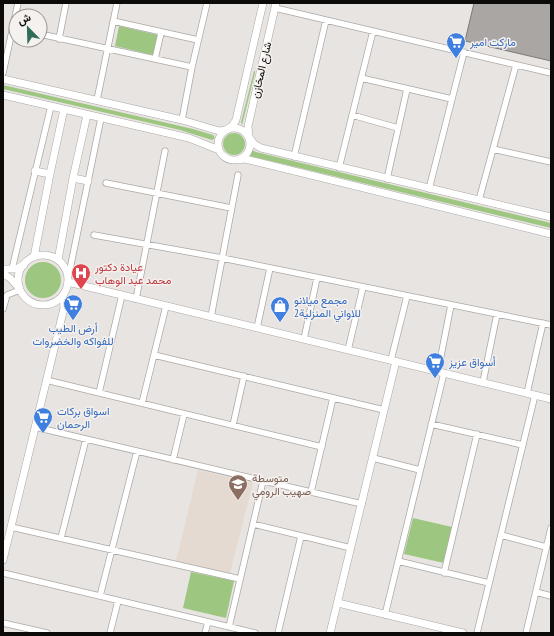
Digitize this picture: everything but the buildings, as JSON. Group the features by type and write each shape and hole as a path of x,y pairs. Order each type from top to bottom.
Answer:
{"main road":[{"name":"شارع المخازن","path":"226,130 232,126 236,120 263,3"},
{"name":"شارع المخازن","path":"249,137 247,132 248,126 276,6"},
{"path":"250,60 257,64 262,63"},
{"path":"248,69 253,68 260,73"},
{"path":"3,79 182,120 219,131 231,128 241,130 257,147 339,168 551,217"},
{"path":"3,95 189,138 220,150 227,158 232,160 245,159 551,234"},
{"path":"34,257 64,109"},
{"path":"58,260 73,178 88,115"},
{"path":"220,150 219,139 226,130"},
{"path":"238,160 243,157 250,148 249,137"},
{"path":"35,171 50,174"},
{"path":"73,178 88,181"},
{"path":"3,560 64,308 63,296 68,281 67,272 58,260 42,256 34,257 24,265 19,273 20,289"},
{"path":"3,269 12,269 24,265"},
{"path":"3,274 10,278 30,302 45,305 55,302 63,296"},
{"path":"68,281 136,299 551,399"},
{"path":"330,633 373,458 394,361"},
{"path":"338,603 463,633"}],"street":[{"path":"59,39 66,3"},
{"path":"97,100 117,3"},
{"path":"182,120 206,3"},
{"path":"276,6 326,20 551,73"},
{"path":"294,157 326,20"},
{"path":"113,21 161,33 198,40"},
{"path":"339,168 373,31"},
{"path":"155,59 161,33"},
{"path":"48,36 192,67"},
{"path":"3,73 9,48"},
{"path":"429,189 464,52"},
{"path":"479,200 516,65"},
{"path":"361,78 452,99"},
{"path":"387,179 407,89"},
{"path":"12,269 51,106"},
{"path":"352,115 398,128"},
{"path":"68,281 101,118"},
{"path":"493,148 551,162"},
{"path":"136,299 165,151"},
{"path":"211,317 238,175"},
{"path":"106,183 231,208"},
{"path":"94,235 222,258 551,325"},
{"path":"257,328 270,268"},
{"path":"304,339 318,278"},
{"path":"348,350 363,287"},
{"path":"3,309 7,295 20,289"},
{"path":"98,393 122,295"},
{"path":"394,361 408,296"},
{"path":"386,615 431,424 441,372 451,305"},
{"path":"142,404 166,306"},
{"path":"483,382 497,314"},
{"path":"527,393 543,323"},
{"path":"154,355 384,410"},
{"path":"233,425 244,376"},
{"path":"46,380 322,447"},
{"path":"477,633 535,395"},
{"path":"311,492 333,398"},
{"path":"174,460 184,414"},
{"path":"431,424 523,445"},
{"path":"35,427 362,504"},
{"path":"444,572 477,434"},
{"path":"61,538 86,439"},
{"path":"100,596 137,451"},
{"path":"373,458 420,470"},
{"path":"228,627 263,481"},
{"path":"253,524 351,548"},
{"path":"11,527 240,579"},
{"path":"526,633 551,528"},
{"path":"501,535 546,547"},
{"path":"278,633 301,536"},
{"path":"398,561 489,583"},
{"path":"3,573 255,633"},
{"path":"536,592 551,596"},
{"path":"110,633 118,601"},
{"path":"205,633 208,622"},
{"path":"3,623 37,632 47,633"}],"shaded area":[{"path":"198,470 253,483 230,574 176,561"}],"green space":[{"path":"119,26 158,35 153,55 115,46"},
{"path":"254,71 255,73 242,125 241,122"},
{"path":"3,85 193,129 213,135 215,138 212,140 180,130 3,89"},
{"path":"234,133 242,136 245,144 242,152 234,155 226,152 223,144 226,136"},
{"path":"252,150 551,223 551,228 249,156"},
{"path":"43,262 53,265 58,270 61,280 58,290 53,295 43,298 33,295 28,290 25,280 28,270 33,265"},
{"path":"413,518 452,527 444,563 404,554"},
{"path":"191,572 234,581 226,618 183,608"}],"place":[{"name":"ماركت امير","path":"456,59"},
{"name":"عيادة دكتور محمد عبد الوهاب","path":"81,290"},
{"name":"أرض الطيب للفواكه والخضروات","path":"73,321"},
{"name":"مجمع ميلانو للاواني المنزلية2","path":"280,323"},
{"name":"أسواق عزيز","path":"435,379"},
{"name":"اسواق بركات الرحمان","path":"43,434"},
{"name":"متوسطة صهيب الرومي","path":"238,501"}]}
